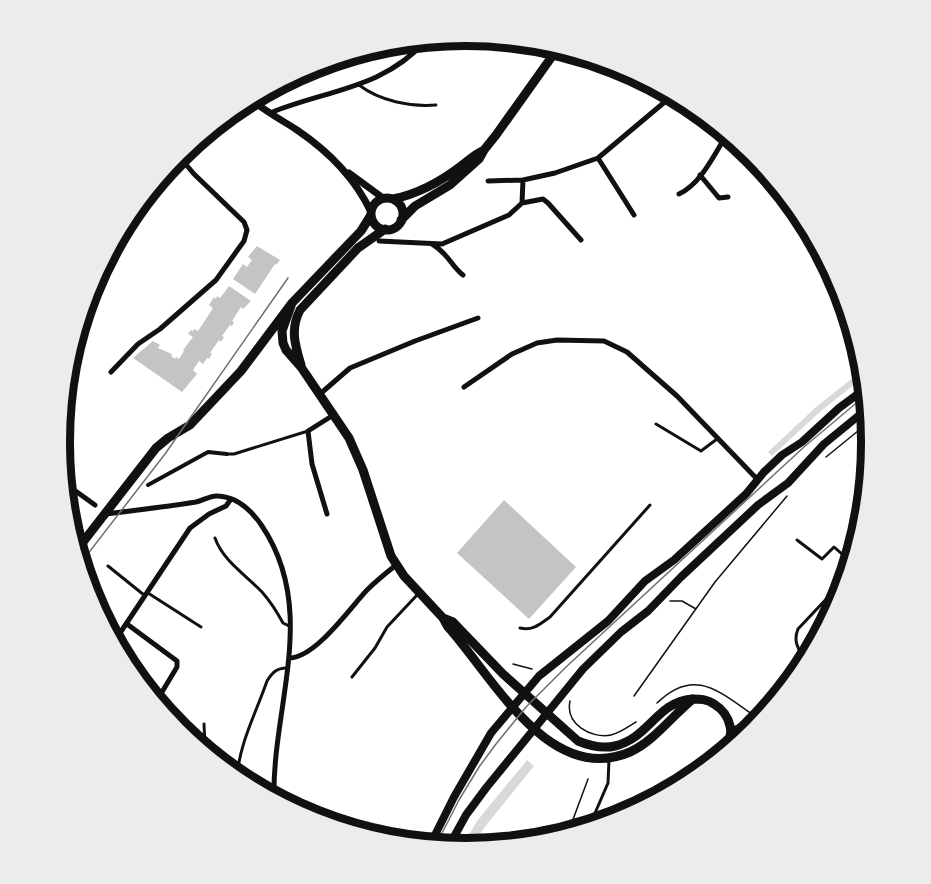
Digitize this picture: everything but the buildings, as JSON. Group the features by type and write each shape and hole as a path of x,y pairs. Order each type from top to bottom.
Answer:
{"main road":[{"path":"301,367 293,339 295,322 300,310 358,248 385,229 396,226 415,206 450,185 479,159 552,56"},
{"path":"83,542 156,448 190,425 245,366 292,303 361,231 376,202 423,190 484,150"},
{"path":"388,198 402,208 401,220"},
{"path":"371,213 377,226 385,229"},
{"path":"292,303 284,322 282,338 286,350 301,367 349,438 359,460 385,541 396,565 443,618 511,707 534,729 565,749 590,757 609,758 641,745 693,699"},
{"path":"434,836 491,733 543,672 608,621 645,581 674,560 746,494 782,454 802,442 858,393"},
{"path":"454,838 472,806 595,656 644,615 670,591 681,576 758,505 788,483 824,444 860,415"},
{"path":"443,618 453,622 503,674 578,741 587,745 614,746 634,738 675,702 693,699 708,700 714,704 726,716 731,728 730,735"}],"street":[{"path":"270,113 314,97 359,85 400,64 415,50"},
{"path":"488,181 523,180 555,173 598,158 666,101"},
{"path":"259,105 308,137 345,171 388,198"},
{"path":"679,194 691,186 722,142"},
{"path":"598,158 634,215"},
{"path":"111,372 138,344 160,329 216,280 244,241 247,230 244,222 185,163"},
{"path":"345,171 371,213"},
{"path":"700,175 710,184 716,196 722,199 728,197"},
{"path":"522,203 523,180"},
{"path":"379,241 442,244 509,215 522,203 543,200 581,240"},
{"path":"431,243 463,274"},
{"path":"320,394 350,368 478,318"},
{"path":"464,387 512,354 537,343 557,340 604,341 627,352 677,396 758,480"},
{"path":"327,514 312,464 308,431 334,414"},
{"path":"148,485 208,452 228,454"},
{"path":"73,489 95,505"},
{"path":"105,514 205,500 218,496 242,504 257,519 278,557 290,600 290,658 274,760 274,788"},
{"path":"121,633 190,528 209,514 226,506 231,499"},
{"path":"290,658 303,655 311,649 352,609 368,588 396,565"},
{"path":"127,624 177,661 177,667 161,694"}],"lane":[{"path":"359,85 391,100 421,106 436,105"},
{"path":"656,424 701,452 717,439"},
{"path":"228,454 308,431"},
{"path":"520,628 536,627 550,617 650,505"},
{"path":"215,538 218,546 261,592 283,623 291,626"},
{"path":"797,540 822,559 834,547 844,556"},
{"path":"108,566 147,594 201,627"},
{"path":"352,676 375,648 387,627 419,593"},
{"path":"800,653 796,646 798,629 830,595"},
{"path":"238,765 243,744 267,681 277,669 289,668"},
{"path":"204,724 205,739"},
{"path":"731,728 743,724"},
{"path":"593,817 608,783 609,758"}],"path":[{"path":"820,462 861,430"},
{"path":"634,696 715,582 793,489"},
{"path":"666,603 674,600 682,601 696,609"},
{"path":"513,664 525,666 535,672"},
{"path":"569,705 572,697"},
{"path":"572,823 588,779"}],"shaded area":[{"path":"855,376 857,383 821,411 772,456 768,452 816,407"},
{"path":"527,760 534,766 478,838 467,838 477,821"}],"tram line":[{"path":"87,555 165,454 288,278"},
{"path":"440,837 479,767 526,707 566,667 804,447 859,401"}]}
